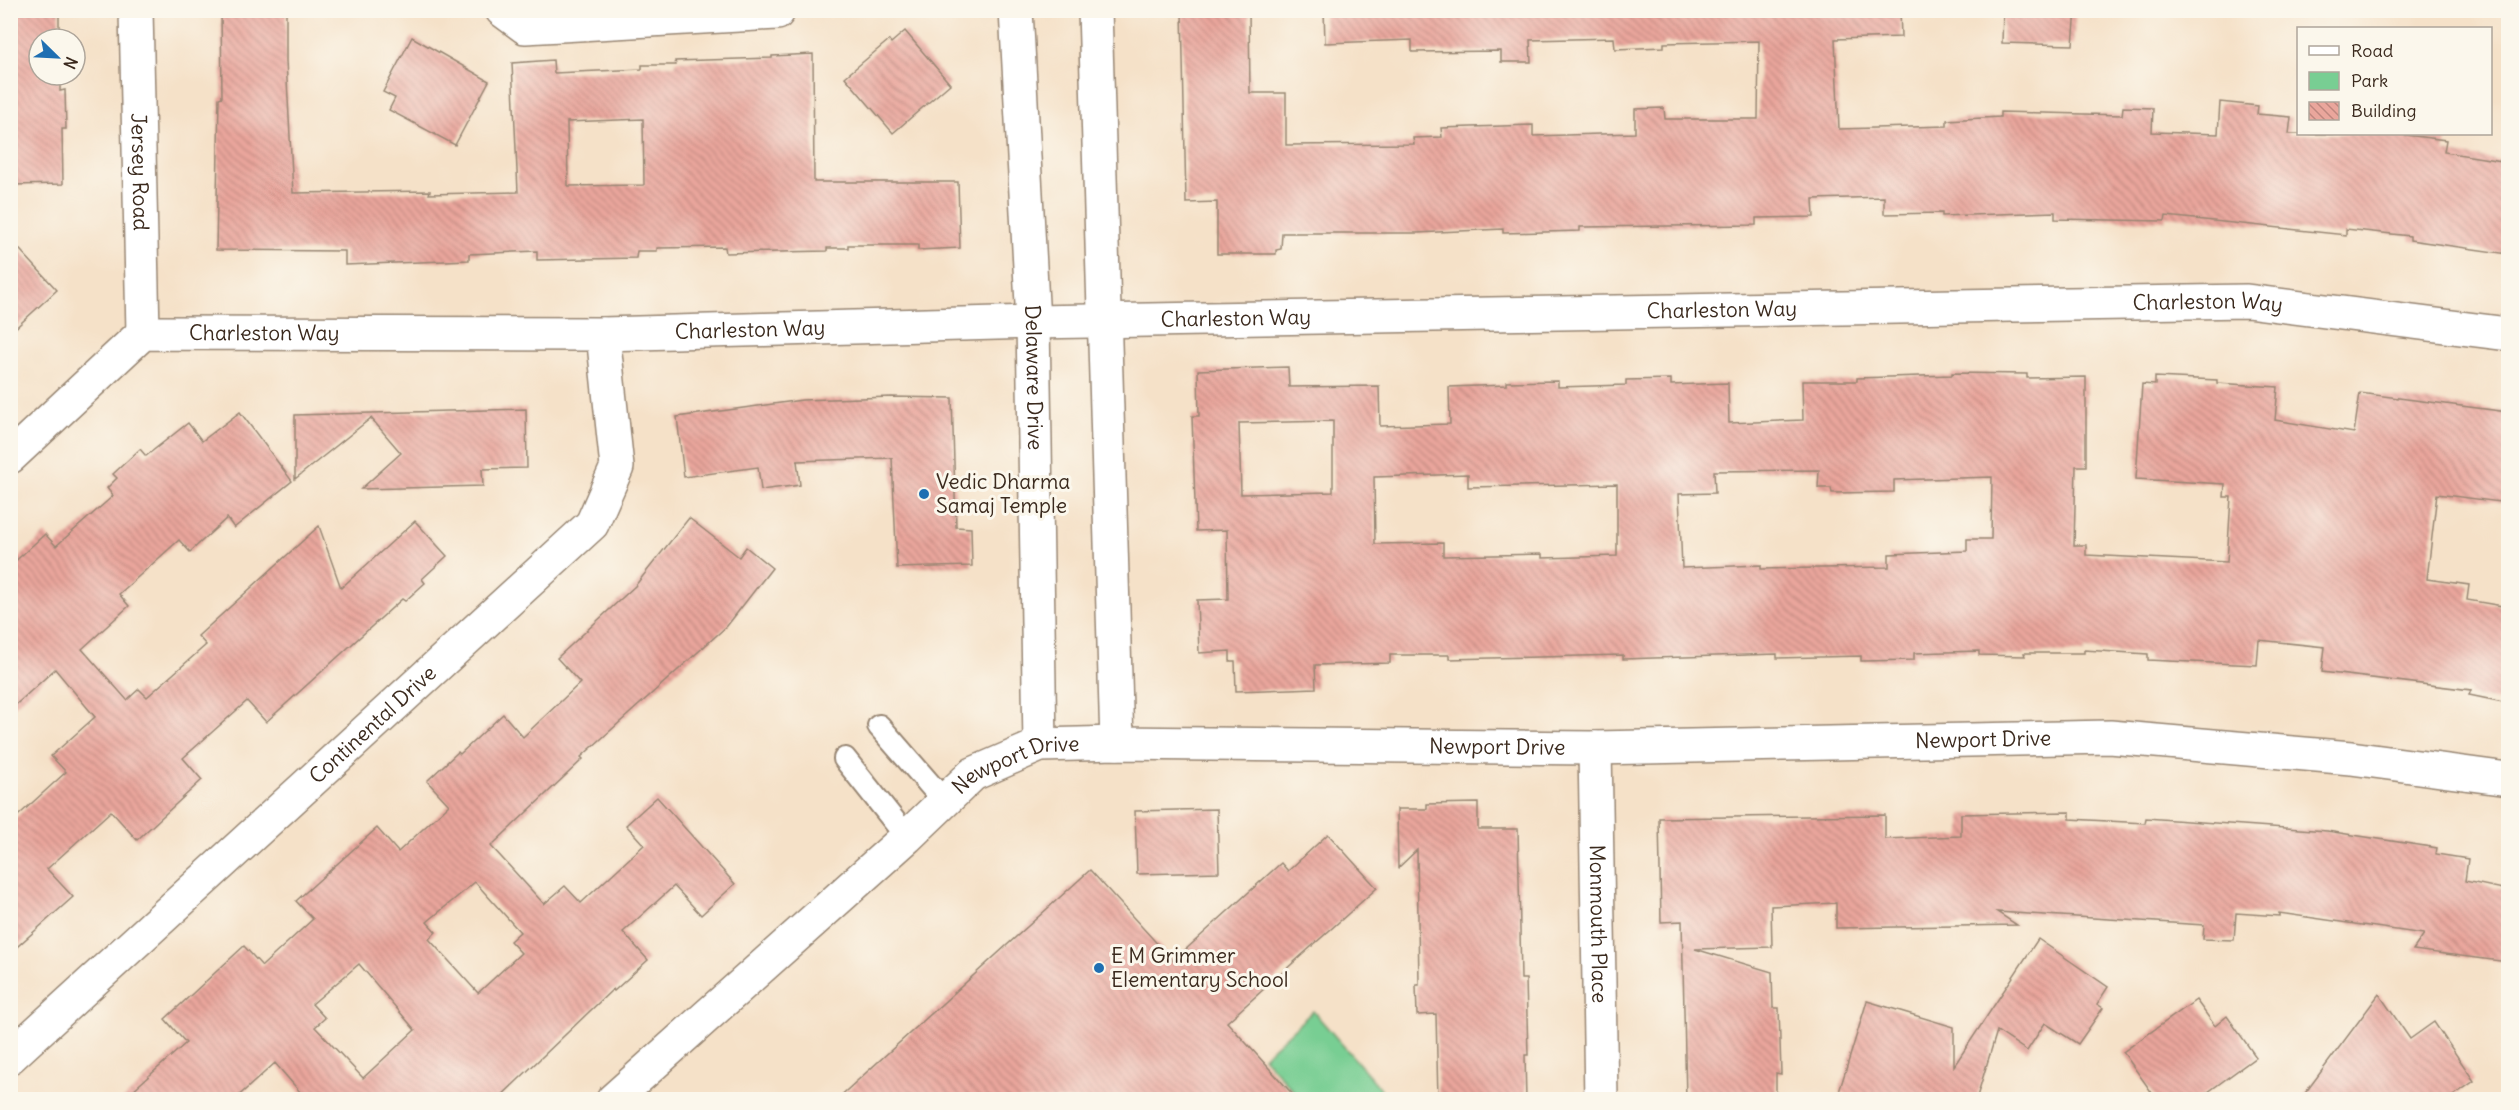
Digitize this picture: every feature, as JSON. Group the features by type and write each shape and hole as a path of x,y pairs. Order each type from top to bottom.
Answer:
{"street":[{"name":"Jersey Road","path":"136,10 142,333"},
{"path":"502,10 525,27 777,13 779,10"},
{"name":"Delaware Drive","path":"1016,10 1033,322 1040,745"},
{"path":"1095,10 1117,743"},
{"name":"Charleston Way","path":"142,333 603,334 1033,322 2247,301 2508,334"},
{"path":"10,457 142,333"},
{"name":"Continental Drive","path":"10,1057 592,524 617,467 603,334"},
{"name":"Newport Drive","path":"613,1100 907,837 973,774 1040,745 1117,743 1595,748 2110,737 2350,758 2508,779"},
{"name":"Monmouth Place","path":"1595,748 1601,1100"}],"lane":[{"path":"879,726 945,802"},
{"path":"844,759 907,837"}],"green space":[{"path":"1313,1011 1381,1089 1381,1099 1301,1099 1263,1057"}],"building":[{"path":"10,10 59,10 59,27 27,27 27,87 60,87 60,91 65,90 66,129 62,129 63,184 10,185"},
{"path":"221,10 286,10 286,61 293,193 518,192 512,63 553,60 554,73 642,69 642,65 676,65 675,61 772,58 772,56 813,54 814,182 958,182 960,248 918,250 918,245 848,245 848,248 827,248 827,251 726,253 725,247 657,248 657,251 637,251 636,258 537,260 537,251 469,254 469,260 345,265 345,251 216,250 219,98 222,97","holes":["643,119 644,185 568,186 567,122"]},
{"path":"1182,10 1249,10 1250,93 1286,93 1286,145 1414,144 1413,138 1442,137 1441,128 1533,125 1533,136 1635,133 1635,109 1664,108 1665,119 1758,119 1759,41 1664,43 1664,47 1615,49 1614,38 1530,40 1531,62 1501,62 1501,51 1412,52 1412,40 1325,43 1324,10 1900,10 1901,37 1835,39 1839,129 1947,126 1947,120 2000,117 2000,112 2122,115 2123,107 2153,108 2152,132 2218,134 2220,102 2258,106 2257,114 2291,117 2289,134 2406,135 2446,140 2444,152 2508,162 2508,254 2410,240 2410,236 2346,229 2346,235 2166,216 2165,221 2055,219 2055,212 1942,216 1942,213 1884,214 1884,197 1813,199 1814,217 1756,218 1756,225 1580,227 1580,231 1503,233 1503,229 1416,233 1282,233 1281,249 1276,250 1276,254 1217,254 1217,202 1186,203"},
{"path":"2003,10 2076,10 2073,45 2002,43"},
{"path":"905,31 950,84 893,133 845,77 889,40 891,43"},
{"path":"412,37 489,81 455,145 389,110 395,98 383,92"},
{"path":"10,239 57,290 10,333"},
{"path":"1288,367 1289,387 1379,386 1380,426 1450,424 1449,387 1507,385 1507,382 1558,381 1558,387 1626,385 1626,380 1671,379 1671,385 1728,383 1729,423 1803,420 1802,381 1857,381 1857,378 1952,375 1952,373 2027,374 2027,378 2086,377 2086,466 2076,466 2074,545 2086,545 2086,555 2227,562 2231,497 2224,497 2225,484 2136,479 2142,384 2155,385 2155,377 2217,380 2217,383 2278,387 2275,420 2354,433 2360,393 2508,412 2508,503 2437,494 2427,579 2469,585 2467,600 2508,607 2508,699 2503,698 2503,702 2469,695 2471,690 2322,672 2325,647 2259,640 2257,665 2148,660 2148,654 2084,650 2084,653 2024,653 2025,656 1979,655 1979,651 1914,653 1914,660 1861,661 1861,656 1777,658 1777,654 1623,659 1623,655 1449,659 1449,655 1390,655 1390,663 1315,665 1316,688 1236,691 1235,661 1230,661 1230,651 1199,653 1197,600 1228,599 1227,530 1196,531 1192,416 1199,416 1198,370","holes":["1333,421 1333,492 1241,494 1239,423","1819,470 1818,488 1831,488 1832,493 1894,492 1894,480 1992,477 1991,539 1967,539 1967,551 1889,554 1889,567 1761,569 1761,565 1682,568 1679,494 1715,493 1714,471","1468,474 1468,487 1617,484 1617,556 1542,558 1542,554 1443,556 1443,543 1375,544 1374,477"]},
{"path":"891,397 952,398 956,527 971,528 972,566 897,568 892,458 797,461 800,485 761,490 758,467 684,477 677,417 802,400"},
{"path":"526,409 527,468 482,469 483,486 361,489 401,453 371,418 295,479 295,415"},
{"path":"240,412 292,481 234,528 227,518 190,552 179,540 119,594 129,606 82,649 127,700 139,689 147,697 206,645 198,636 319,526 341,588 415,521 447,556 422,579 425,583 405,601 402,599 266,722 247,701 183,758 202,780 137,840 111,811 47,869 73,897 10,953 10,823 66,772 51,756 95,717 55,669 10,710 10,566 45,534 56,546 113,496 107,488 117,478 113,474 140,449 146,456 188,423 202,441"},
{"path":"689,518 739,557 746,547 772,568 727,626 581,757 583,759 491,846 544,904 565,886 581,903 644,845 626,825 657,797 735,884 701,915 674,886 623,932 648,960 614,991 613,989 497,1100 307,1100 275,1063 234,1100 122,1100 186,1043 165,1019 244,946 262,966 313,919 296,901 377,828 398,852 449,805 427,781 458,752 460,754 503,714 523,737 580,683 557,658 635,586","holes":["475,882 520,932 510,941 521,953 478,993 429,939 436,932 427,922","359,964 415,1030 363,1078 315,1027 325,1018 312,1004"]},
{"path":"1478,803 1478,829 1518,829 1521,979 1526,979 1528,1055 1525,1055 1526,1100 1438,1100 1436,1014 1417,1015 1416,985 1419,985 1417,850 1398,868 1397,809 1427,809 1427,804"},
{"path":"1217,809 1219,872 1137,874 1135,811"},
{"path":"2070,812 2070,819 2145,823 2146,818 2327,831 2437,848 2436,854 2468,859 2465,881 2508,890 2508,962 2413,950 2424,934 2279,913 2279,916 2236,913 2234,940 2203,939 2204,925 1997,912 2017,925 1836,928 1836,903 1771,906 1772,947 1695,949 1772,972 1773,1008 1779,1008 1781,1074 1776,1073 1776,1100 1686,1100 1682,921 1661,922 1659,818 1885,815 1885,839 1961,836 1961,814"},
{"path":"1328,834 1377,888 1227,1022 1298,1100 836,1100 1090,870 1173,961 1281,863 1288,871"},
{"path":"2038,939 2108,987 2097,1004 2103,1008 2078,1044 2045,1023 2027,1051 1997,1031 1976,1100 1864,1100 1839,1092 1867,1001 1954,1027 1954,1066"},
{"path":"2379,994 2410,1039 2434,1022 2474,1081 2447,1100 2300,1100"},
{"path":"2196,1000 2215,1026 2227,1016 2256,1057 2197,1100 2157,1100 2123,1052"}],"place":[{"name":"Vedic Dharma Samaj Temple","path":"924,494"},
{"name":"E M Grimmer Elementary School","path":"1099,968"}]}
